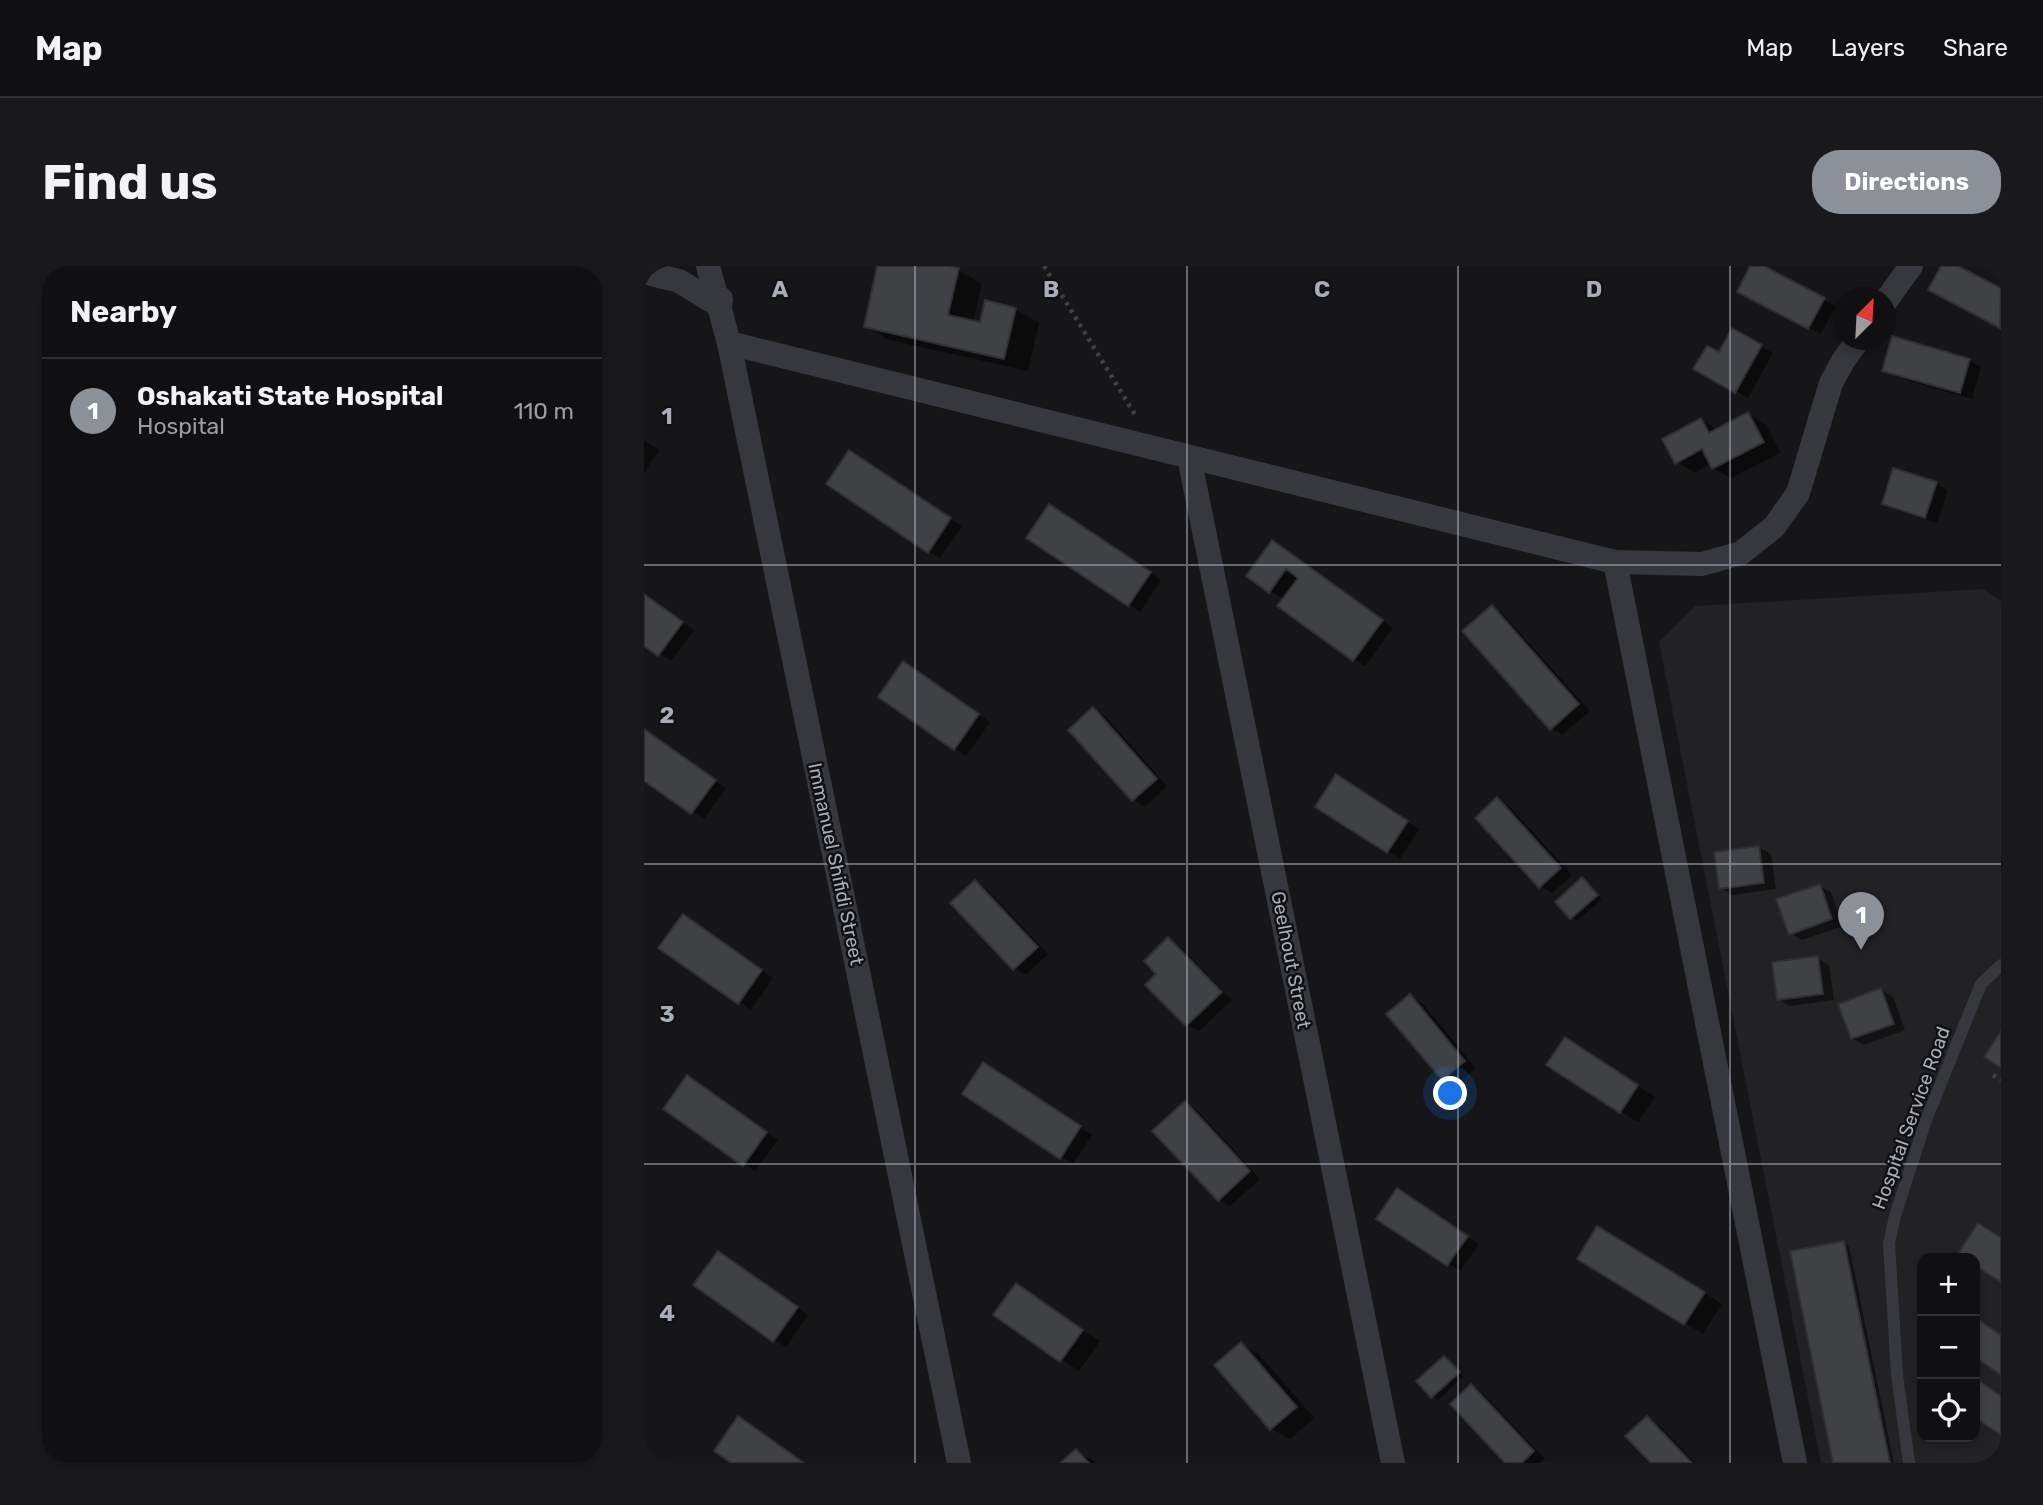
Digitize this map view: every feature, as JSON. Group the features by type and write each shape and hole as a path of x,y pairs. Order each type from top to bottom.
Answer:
{"street":[{"name":"Immanuel Shifidi Street","path":"708,266 729,343 959,1463"},
{"path":"644,272 680,281 720,306 725,266"},
{"path":"1896,287 1911,266"},
{"path":"729,343 1615,562 1702,564 1741,552 1774,527 1798,493 1831,383 1850,350"},
{"name":"Geelhout Street","path":"1189,457 1393,1463"},
{"path":"1615,562 1796,1463"}],"lane":[{"name":"Hospital Service Road","path":"1909,1463 1897,1376 1889,1243 1926,1120 1981,984 2001,965"}],"path":[{"path":"1044,266 1156,449"},
{"path":"1993,1075 2001,1080"}],"shaded area":[{"path":"1983,589 2001,601 2001,1463 1821,1463 1659,642 1695,606"}],"building":[{"path":"877,266 959,268 948,315 980,322 985,300 1016,308 1004,359 864,327"},
{"path":"1750,266 1764,266 1825,298 1808,329 1737,292"},
{"path":"1941,266 1958,266 2001,288 2000,328 1928,290"},
{"path":"1732,328 1762,345 1735,393 1693,369 1707,346 1719,352"},
{"path":"1896,337 1970,359 1960,393 1882,371 1888,350 1896,350"},
{"path":"1748,412 1764,442 1712,469 1702,449 1675,464 1662,439 1701,418 1709,433"},
{"path":"849,450 951,518 928,553 826,484"},
{"path":"1893,468 1937,482 1925,518 1882,504"},
{"path":"1049,504 1151,572 1128,606 1026,538"},
{"path":"1272,540 1383,620 1353,661 1277,606 1298,578 1286,569 1269,593 1246,576"},
{"path":"644,594 683,622 658,656 644,646"},
{"path":"1492,605 1579,704 1550,730 1462,631"},
{"path":"903,661 979,714 954,750 878,697"},
{"path":"1093,707 1157,779 1132,801 1068,730"},
{"path":"644,729 716,780 691,814 644,781"},
{"path":"1336,774 1408,821 1387,853 1315,807"},
{"path":"1497,797 1561,868 1539,888 1475,818"},
{"path":"1759,846 1764,883 1719,889 1714,852"},
{"path":"1582,877 1598,895 1570,919 1555,902"},
{"path":"975,880 1038,947 1013,970 950,903"},
{"path":"1820,884 1832,919 1789,935 1776,899"},
{"path":"683,914 762,970 738,1004 658,948"},
{"path":"1168,937 1222,992 1186,1026 1145,985 1156,974 1144,961"},
{"path":"1818,956 1823,994 1777,1000 1772,962"},
{"path":"1881,988 1894,1024 1851,1039 1838,1004"},
{"path":"1410,994 1465,1061 1442,1080 1386,1014"},
{"path":"2001,1031 2001,1068 1984,1057"},
{"path":"1565,1037 1638,1085 1620,1113 1546,1065"},
{"path":"983,1062 1081,1126 1060,1159 962,1094"},
{"path":"687,1075 767,1132 743,1166 663,1109"},
{"path":"1185,1101 1250,1171 1218,1201 1152,1131"},
{"path":"1397,1188 1468,1236 1447,1266 1376,1219"},
{"path":"1978,1223 2001,1238 2001,1282 1980,1269 1980,1253 1958,1253"},
{"path":"1597,1226 1705,1292 1684,1325 1577,1259"},
{"path":"1844,1241 1890,1463 1833,1463 1790,1251"},
{"path":"718,1251 798,1307 773,1342 693,1285"},
{"path":"1016,1283 1083,1330 1060,1362 993,1315"},
{"path":"1980,1321 2001,1335 2001,1375 1980,1360"},
{"path":"1241,1342 1297,1407 1270,1430 1214,1365"},
{"path":"1444,1356 1460,1372 1431,1398 1416,1381"},
{"path":"1980,1381 2001,1396 2001,1435 1980,1421"},
{"path":"1471,1384 1534,1451 1522,1463 1505,1463 1450,1404"},
{"path":"738,1416 804,1463 731,1463 714,1451"},
{"path":"1647,1416 1692,1463 1651,1463 1625,1436"},
{"path":"1076,1449 1089,1463 1060,1463"}],"place":[{"name":"Oshakati State Hospital","path":"1861,950"}]}
